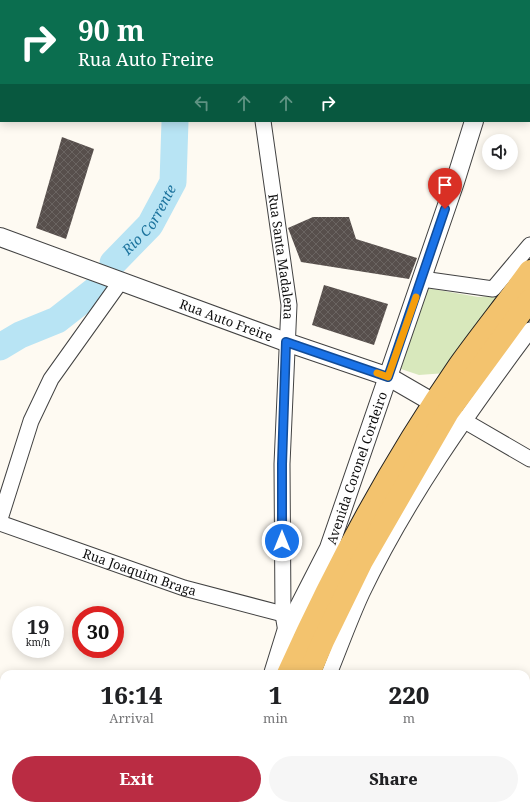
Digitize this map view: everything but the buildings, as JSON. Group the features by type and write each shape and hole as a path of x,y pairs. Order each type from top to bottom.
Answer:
{"main road":[{"path":"311,670 362,561 449,412 468,354 530,271"},
{"path":"290,670 351,543 449,412 530,300"}],"street":[{"name":"Rua Santa Madalena","path":"263,122 289,305 286,342 282,464 283,614 286,632"},
{"name":"Avenida Coronel Cordeiro","path":"274,670 286,632 329,548 422,278 474,122"},
{"name":"Rua Auto Freire","path":"0,237 286,342 388,377 449,412"},
{"path":"422,278 493,289 530,245"},
{"path":"0,519 32,421 51,379 121,281"},
{"path":"330,670 362,593 415,496 449,412 530,330"},
{"path":"449,412 530,459"},
{"name":"Rua Joaquim Braga","path":"0,523 184,588 283,614"}],"green space":[{"path":"526,258 529,260 446,373 419,375 401,369 427,288 478,297 493,296"}],"waterway":[{"name":"Rio Corrente","path":"113,263 150,225 173,182 175,122"},
{"name":"Rio Corrente","path":"0,347 20,335 57,320 98,288"}],"slow traffic":[{"path":"377,373 388,377 416,297"}],"route":[{"path":"282,541 282,464 286,342 388,377 445,209"}]}
